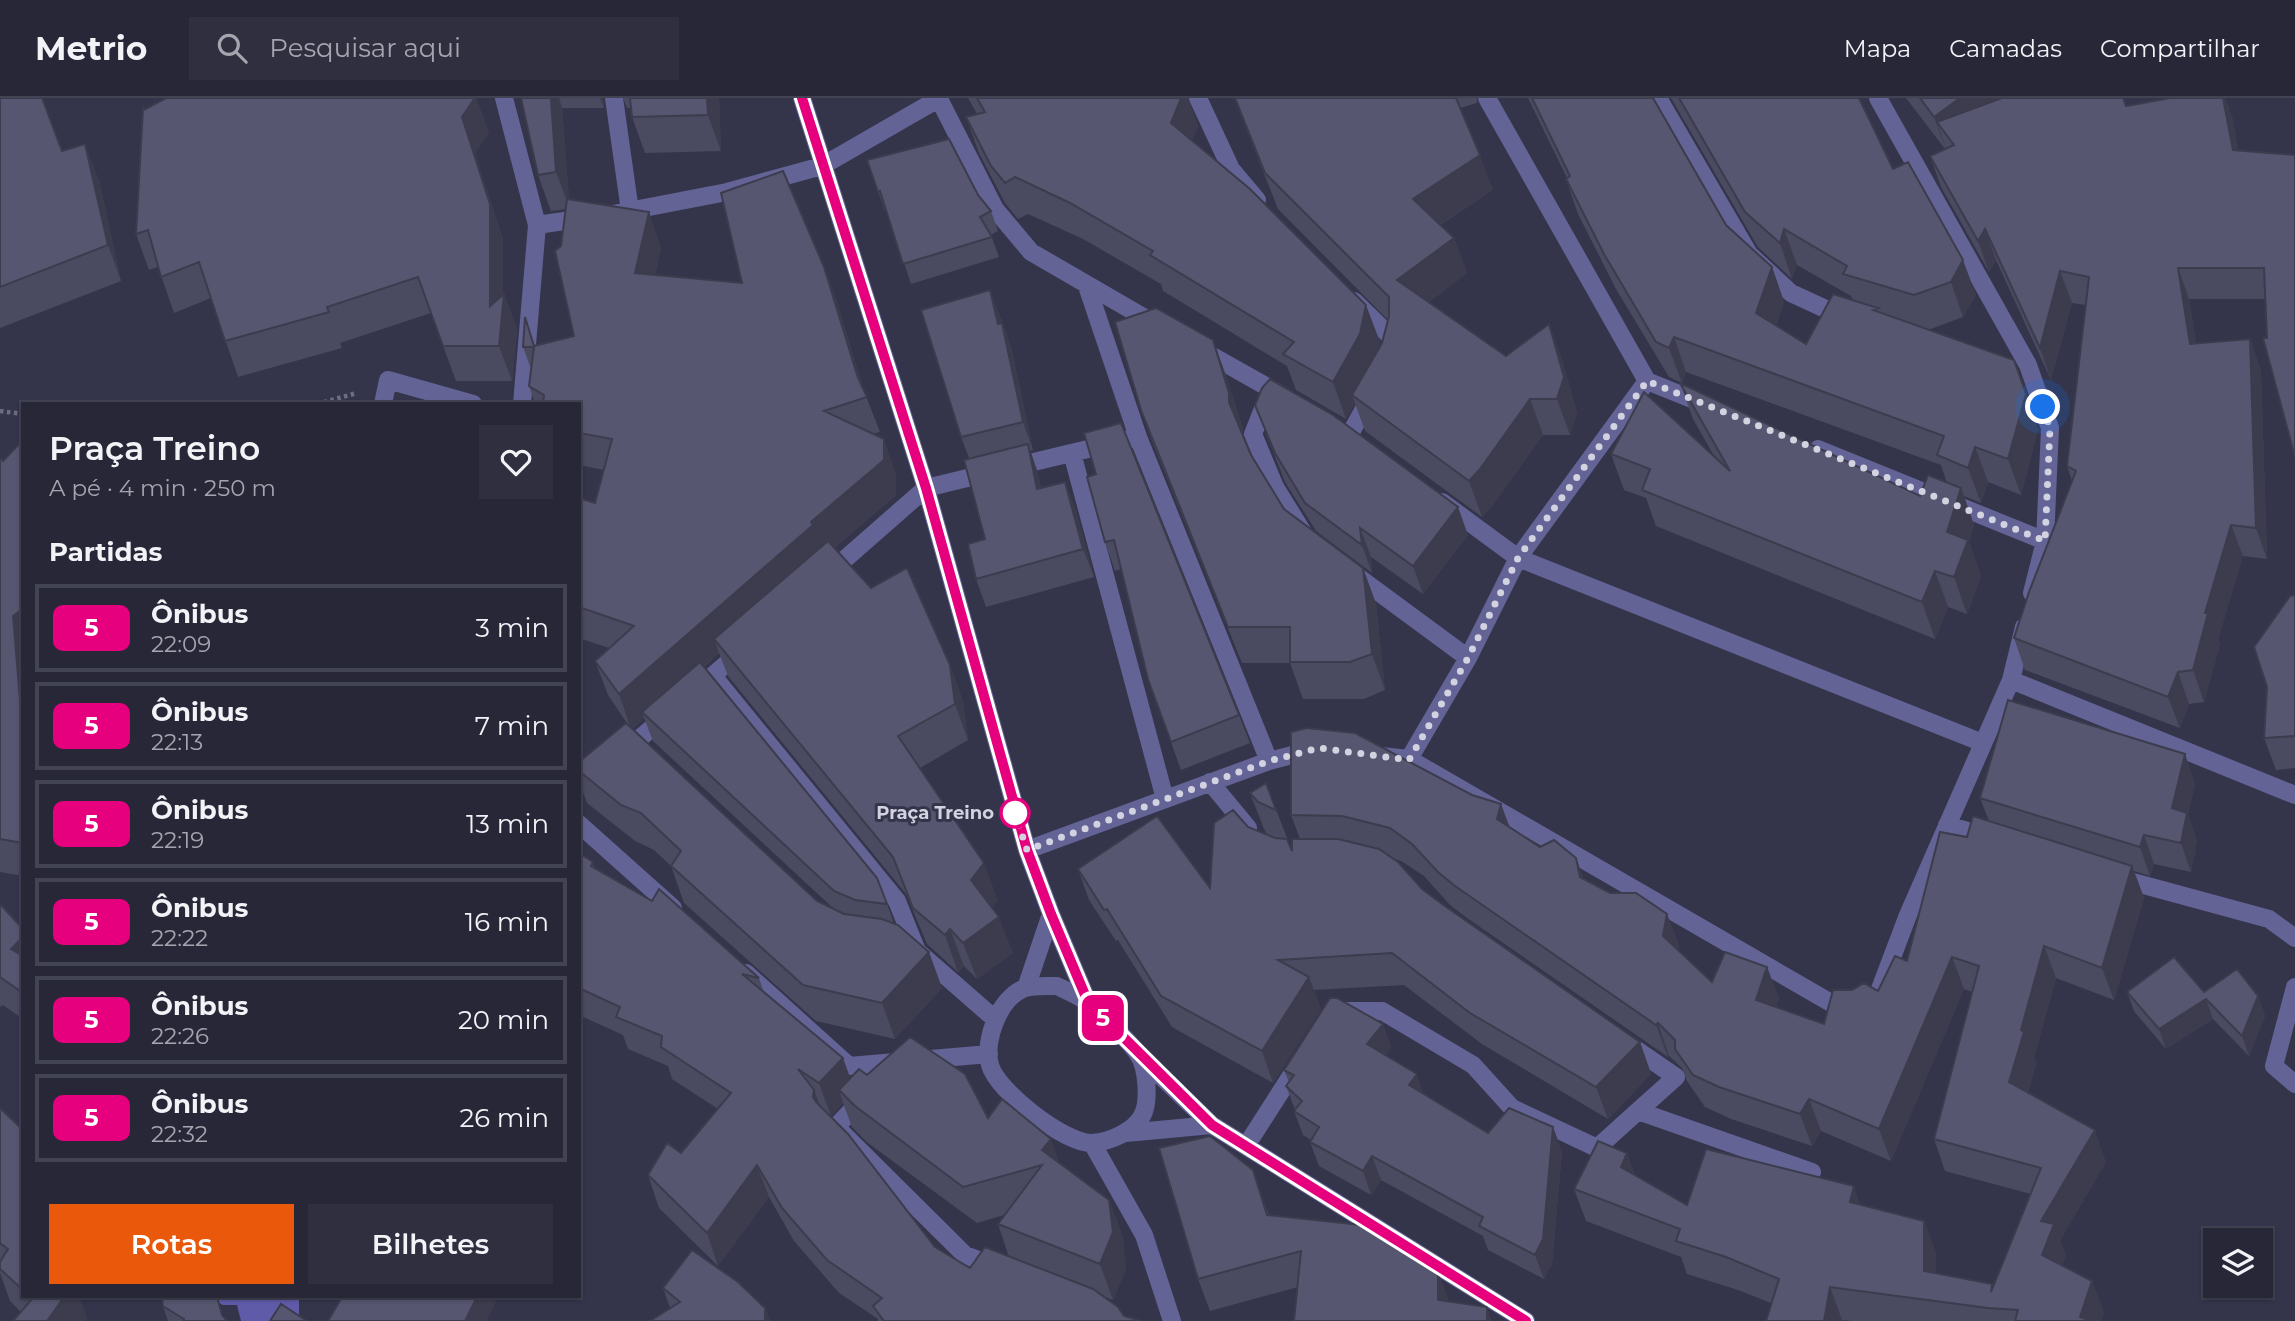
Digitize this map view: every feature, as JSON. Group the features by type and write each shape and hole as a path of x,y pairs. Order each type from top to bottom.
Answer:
{"street":[{"path":"504,98 537,225 522,402"},
{"path":"614,98 629,211"},
{"path":"802,98 926,488 1027,850 1088,1002"},
{"path":"537,225 727,192 822,166 939,98 995,209 1031,252 1304,408"},
{"path":"1198,98 1231,169 1265,210"},
{"path":"1487,98 1647,381 1724,412"},
{"path":"1658,98 1749,254 1791,293 1858,322"},
{"path":"1357,753 1409,760 1845,1011 1863,1012 1876,1000 1908,915 2011,680 2045,541 2050,428 2028,365 1878,98"},
{"path":"1087,286 1138,437 1269,761"},
{"path":"1341,289 1391,337 1392,351 1386,371 1350,435"},
{"path":"2009,360 2028,365"},
{"path":"383,402 388,380 466,402"},
{"path":"1409,760 1468,658 1518,558 1647,381"},
{"path":"1271,389 1253,434 1275,487 1307,539 1318,547"},
{"path":"814,586 926,488 1138,437"},
{"path":"1801,443 2045,541"},
{"path":"1072,453 1165,799"},
{"path":"1428,492 1518,558 1983,743"},
{"path":"1339,563 1468,658"},
{"path":"608,765 641,746 753,640"},
{"path":"713,676 897,901 918,951"},
{"path":"2011,680 2295,795"},
{"path":"1027,850 1269,761 1319,748 1332,750"},
{"path":"1210,782 1257,839"},
{"path":"1947,825 2014,845"},
{"path":"581,826 683,917"},
{"path":"2107,874 2269,919 2295,939"},
{"path":"1026,988 1051,914"},
{"path":"898,944 918,951 996,1020"},
{"path":"735,963 849,1066 989,1054"},
{"path":"1212,1125 1126,1133 1092,1143 1062,1135 1002,1086 990,1066 989,1045 996,1020 1007,1000 1026,988 1057,986 1088,1002 1212,1125 1526,1321"},
{"path":"2295,987 2274,1066 2295,1084"},
{"path":"1326,1022 1333,1011 1382,1011 1473,1065 1512,1108 1597,1148 1676,1077 1608,1030"},
{"path":"1246,1146 1311,1045"},
{"path":"1126,1133 1143,1115 1147,1078 1139,1055"},
{"path":"898,1062 836,1127 965,1255 1013,1274"},
{"path":"1638,1111 1812,1172"},
{"path":"1092,1143 1144,1235 1172,1321"}],"path":[{"path":"0,411 21,414"}],"shaded area":[{"path":"208,1298 299,1298 299,1321 241,1321 237,1305 223,1305"}],"building":[{"path":"0,98 42,98 62,151 85,144 108,245 0,287"},
{"path":"166,98 475,98 462,117 490,204 490,306 504,294 499,346 443,346 418,277 327,307 329,312 225,341 199,262 161,277 148,230 136,234 143,108 144,110"},
{"path":"521,98 551,98 556,172 538,175"},
{"path":"630,98 707,98 708,115 632,117"},
{"path":"977,98 1181,98 1171,123 1250,189 1366,305 1360,334 1333,382 1283,354 1294,342 1150,255 1153,251 1070,203 1015,177 1005,183 991,166 966,117 985,112"},
{"path":"1235,98 1456,98 1480,155 1413,199 1454,238 1397,280 1506,356 1549,324 1564,377 1557,399 1530,399 1469,481 1352,395 1382,343 1389,316 1389,297 1265,173"},
{"path":"1532,98 1653,98 1726,225 1772,267 1756,313 1806,344 1833,294 1878,308 1873,310 2014,360 2026,394 2008,459 1975,447 1968,468 1937,455 1944,436 1674,337 1669,348 1656,342 1604,254 1566,179 1570,176"},
{"path":"1679,98 1859,98 1893,169 1908,162 1963,260 1951,282 1914,295 1843,274 1847,266 1784,229 1780,243 1745,212"},
{"path":"1920,98 1960,98 1934,117"},
{"path":"2002,98 2123,98 2126,106 2170,98 2223,98 2233,150 2295,155 2295,457 2263,338 2267,338 2264,268 2178,268 2190,344 2250,339 2256,528 2231,525 2205,613 2208,613 2193,670 2178,672 2168,697 2014,638 2076,471 2067,466 2089,277 2060,271 2040,348 1985,229 1978,241 1930,156 1954,145 1937,122"},
{"path":"949,139 978,195 991,211 980,217 992,237 903,264 880,191 878,192 867,160"},
{"path":"783,171 824,267 858,378 867,397 824,411 884,439 884,460 619,694 595,661 634,626 581,608 581,499 595,503 612,439 581,433 581,402 543,402 544,395 529,386 534,347 523,347 525,317 534,346 574,336 555,251 561,246 567,199 649,212 635,273 742,283 721,193"},
{"path":"990,290 998,324 1002,323 1023,422 961,437 921,310"},
{"path":"1156,308 1213,340 1229,393 1229,402 1251,455 1284,509 1363,568 1372,654 1350,662 1290,662 1290,627 1228,627 1141,410 1115,322"},
{"path":"1270,379 1333,415 1458,507 1413,566 1360,528 1362,545 1305,503 1275,453 1255,405 1262,388"},
{"path":"1680,383 1920,496 1928,475 1961,488 1947,532 1968,540 1954,577 1935,571 1922,602 1642,490 1650,469 1611,454 1644,392 1730,471"},
{"path":"1121,423 1239,715 1171,742 1148,679 1114,540 1105,542 1087,477 1096,474 1084,433"},
{"path":"21,442 21,610 13,616 21,711 21,843 0,839 0,458 3,461"},
{"path":"1028,444 1037,489 1065,482 1083,549 976,579 968,544 985,539 964,460"},
{"path":"828,541 871,588 907,568 950,665 955,704 898,736 984,863 971,880 999,917 963,943 950,929 945,935 913,908 893,857 714,639"},
{"path":"2295,595 2295,736 2264,738 2267,687 2254,647 2290,596"},
{"path":"700,662 877,878 887,904 855,900 834,891 642,712"},
{"path":"2008,700 2185,754 2172,808 2187,813 2181,843 2144,835 2140,847 1980,798"},
{"path":"626,723 817,901 844,914 882,919 898,925 929,952 882,1003 803,985 671,866 681,851 641,813 621,805 581,773 581,760"},
{"path":"1307,728 1355,733 1472,795 1501,804 1497,819 1540,847 1554,840 1576,858 1580,877 1610,893 1636,893 1667,914 1663,936 1712,982 1725,952 1767,967 1756,1000 1824,1024 1833,990 1852,990 1864,983 1878,991 1895,956 1907,961 1940,832 1967,837 1973,816 2132,866 2102,968 2044,946 2009,1082 2095,1130 2041,1221 2054,1224 2042,1255 2092,1281 2080,1317 2091,1321 2015,1321 2018,1310 1830,1287 1824,1321 1766,1321 1779,1279 1726,1257 1676,1241 1680,1229 1574,1189 1598,1141 1627,1153 1621,1167 1687,1205 1706,1149 1854,1186 1850,1202 1924,1221 1924,1271 1992,1284 1991,1292 2041,1168 1934,1139 1979,966 1952,957 1879,1129 1809,1099 1800,1114 1719,1087 1693,1075 1675,1049 1675,1040 1658,1023 1656,1025 1455,886 1412,844 1390,828 1342,816 1291,815 1291,732"},
{"path":"1266,783 1276,810 1258,802 1250,793"},
{"path":"1233,810 1248,827 1275,838 1287,839 1292,851 1292,839 1338,839 1379,849 1398,862 1422,889 1442,904 1640,1042 1596,1087 1470,1013 1392,953 1278,960 1309,977 1262,1051 1161,996 1107,909 1104,910 1078,869 1157,816 1210,888 1214,823"},
{"path":"581,854 593,862 591,866 652,901 659,889 759,978 742,974 843,1058 819,1083 798,1069 814,1090 813,1097 816,1102 848,1134 935,1247 970,1268 985,1247 1093,1289 1118,1307 1124,1316 1141,1321 884,1321 873,1306 882,1298 827,1260 782,1208 757,1165 707,1233 648,1175 667,1143 681,1153 731,1093 661,1047 662,1036 616,1017 620,1007 581,989"},
{"path":"0,904 21,927 21,939 11,949 21,955 21,992 0,977"},
{"path":"2174,957 2204,992 2237,969 2258,996 2242,1036 2206,999 2159,1029 2127,992"},
{"path":"1330,998 1337,998 1383,1024 1367,1044 1417,1074 1409,1085 1488,1133 1509,1108 1553,1127 1543,1239 1535,1255 1479,1226 1483,1217 1372,1156 1363,1171 1310,1142 1319,1127 1294,1111 1302,1101 1286,1086 1294,1075 1284,1070"},
{"path":"910,1037 965,1074 988,1118 1002,1099 1051,1139 1042,1150 1109,1200 1113,1232 1100,1264 998,1224 1042,1165 963,1187 855,1106 839,1090 859,1069 867,1075"},
{"path":"0,1108 21,1128 21,1288 0,1269 0,1262 8,1249 0,1243"},
{"path":"1210,1136 1253,1170 1267,1215 1380,1227 1371,1232 1438,1272 1438,1300 1487,1307 1487,1321 1294,1321 1301,1251 1198,1279 1159,1148"},
{"path":"692,1250 738,1282 765,1308 765,1321 650,1321 680,1302 663,1288"},
{"path":"63,1298 47,1321 13,1321 32,1299"},
{"path":"162,1298 217,1298 222,1315 227,1321 183,1321 184,1319 163,1306"},
{"path":"341,1298 476,1298 465,1321 328,1321"},
{"path":"281,1304 307,1321 270,1321"}],"bus line":[{"name":"5","path":"802,98 926,488 1015,813 1051,914 1088,1002 1212,1125 1526,1321"}],"place":[{"name":"Praça Treino","path":"1015,813"}],"route":[{"path":"1015,813 1027,850 1269,761 1319,748 1409,760 1468,658 1518,558 1647,381 2045,541 2050,428 2043,407"}]}
